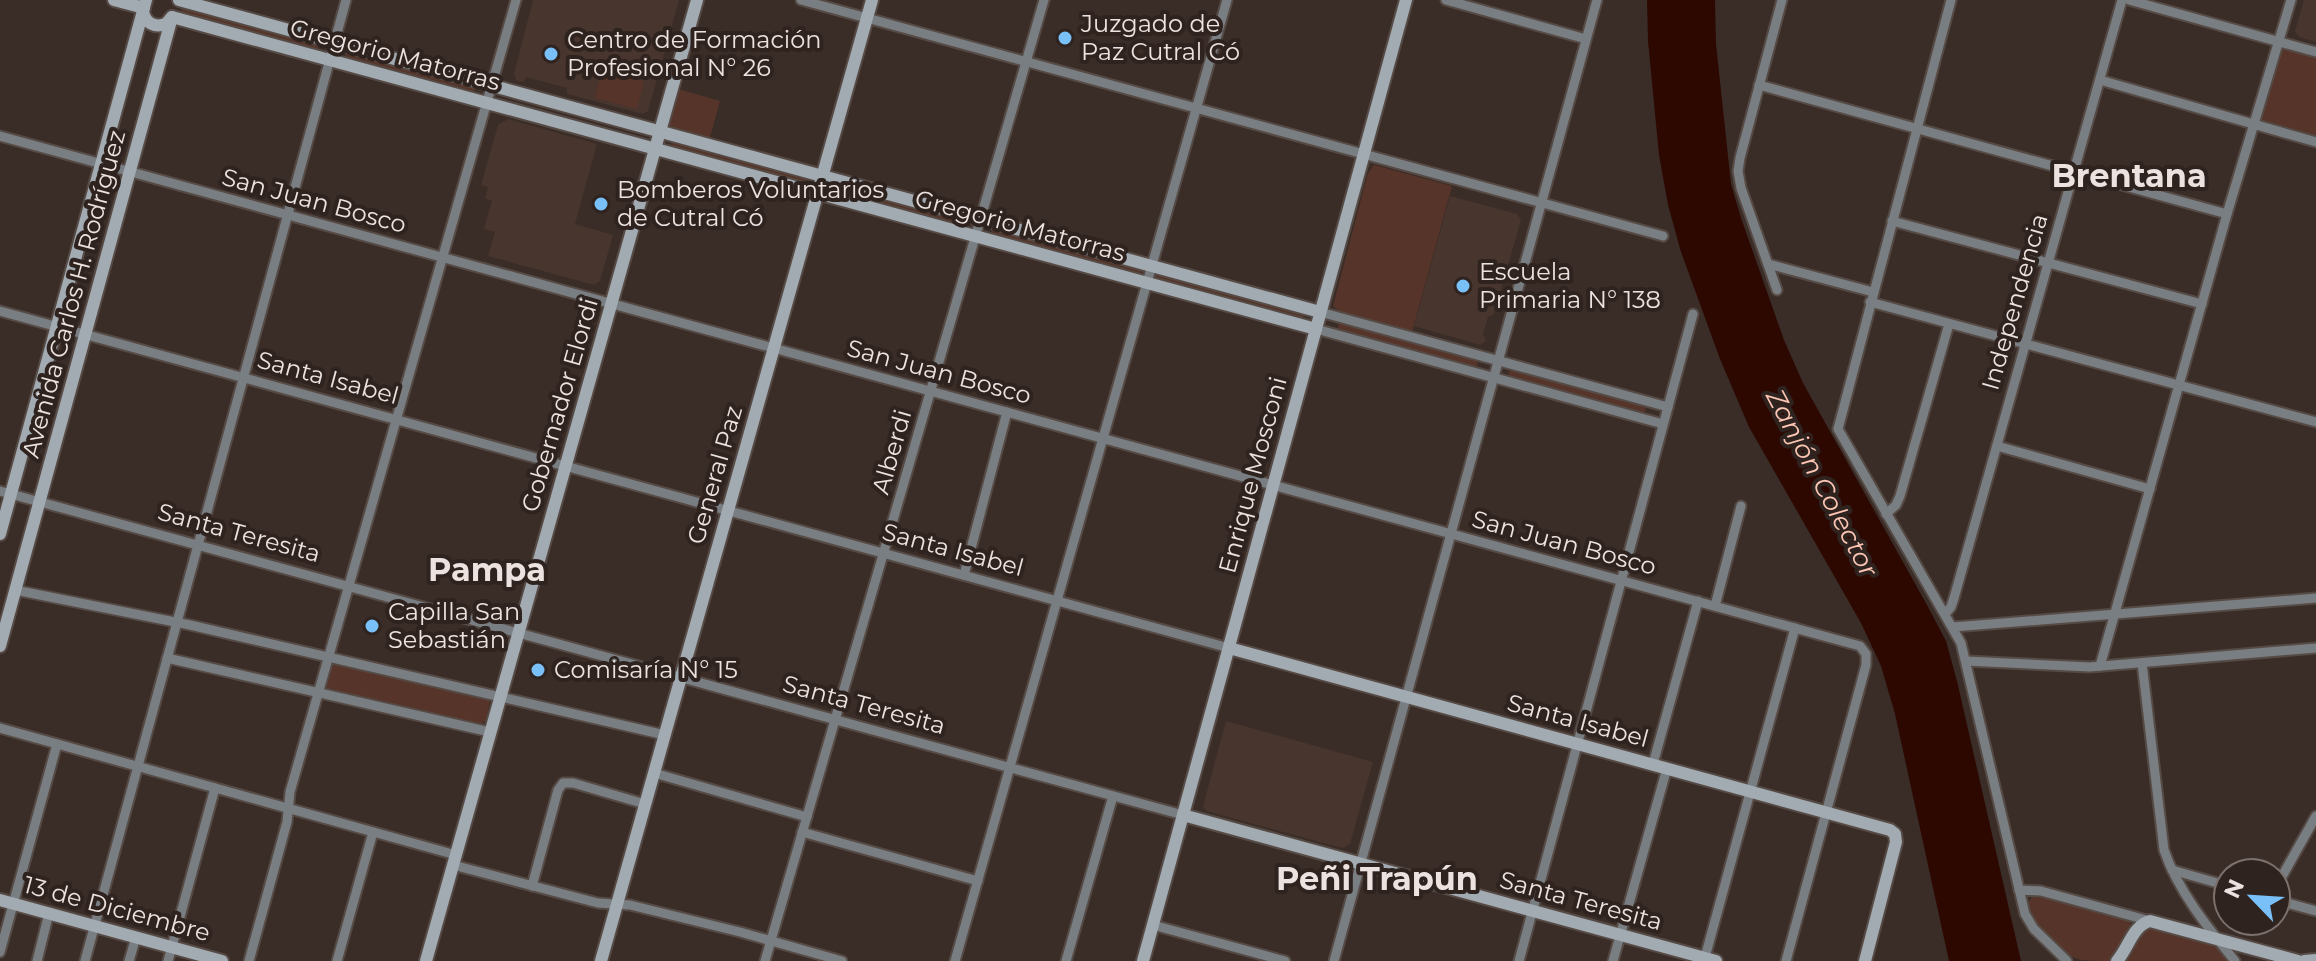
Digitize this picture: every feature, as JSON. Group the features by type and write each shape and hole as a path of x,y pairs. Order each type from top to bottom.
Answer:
{"main road":[{"name":"Gregorio Matorras","path":"114,0 145,6 147,20 157,26 166,24 172,17 1316,329"},
{"name":"Gregorio Matorras","path":"178,0 1320,312"},
{"name":"Avenida Carlos H. Rodríguez","path":"0,646 178,0"},
{"name":"Gobernador Elordi","path":"426,961 697,0"},
{"name":"General Paz","path":"601,961 872,0"},
{"name":"Enrique Mosconi","path":"1143,961 1406,0"},
{"name":"Avenida Carlos H. Rodríguez","path":"0,534 5,492 57,327 145,6"},
{"name":"Santa Isabel","path":"1229,648 1888,829 1894,832 1896,842 1865,961"},
{"name":"Santa Teresita","path":"1183,815 1708,960"},
{"name":"13 de Diciembre","path":"0,900 222,961"},
{"path":"2117,961 2139,926 2150,921 2301,961 2316,960"}],"street":[{"path":"85,961 346,0"},
{"path":"249,961 287,822 289,795 516,0"},
{"path":"801,0 1663,236"},
{"name":"Alberdi","path":"765,961 1044,0"},
{"path":"955,961 1227,0"},
{"path":"1446,0 1586,39"},
{"path":"1334,961 1597,0"},
{"path":"1777,290 1739,176 1740,158 1782,0"},
{"path":"1951,0 1838,429 1961,643 2023,909 2030,924 2067,961"},
{"name":"Independencia","path":"1945,614 1953,601 2122,0"},
{"path":"2129,0 2316,52"},
{"path":"2100,666 2227,214 2291,0"},
{"path":"2100,80 2316,142"},
{"path":"1759,85 2227,214"},
{"name":"San Juan Bosco","path":"0,136 1857,644 1865,650 1866,665 1826,812"},
{"path":"1892,221 2202,304"},
{"path":"1768,264 1949,324 2316,422"},
{"name":"Santa Isabel","path":"0,311 1229,648"},
{"name":"Gregorio Matorras","path":"1320,312 1668,407"},
{"path":"1519,961 1693,314"},
{"path":"1886,514 1900,496 1949,324"},
{"name":"Gregorio Matorras","path":"1316,329 1663,424"},
{"path":"964,575 1007,412"},
{"path":"1997,446 2150,489"},
{"name":"Santa Teresita","path":"5,492 1183,815"},
{"path":"1715,606 1741,506"},
{"path":"15,590 177,622 665,735"},
{"path":"1953,627 2316,598"},
{"path":"1653,764 1698,601"},
{"path":"1708,960 1795,628"},
{"path":"1966,661 2100,666 2316,648"},
{"path":"167,658 490,732"},
{"path":"2142,663 2162,840 2172,870 2205,924 2235,961"},
{"path":"0,728 373,832 532,886 601,904 634,905 842,961"},
{"path":"0,952 57,744"},
{"path":"1613,961 1667,768"},
{"path":"654,773 807,817"},
{"path":"532,886 558,790 563,783 573,783 645,804"},
{"path":"168,961 215,788"},
{"path":"1066,961 1113,796"},
{"path":"1786,961 1826,812"},
{"path":"2292,859 2316,816"},
{"path":"337,961 373,832"},
{"path":"802,832 978,881"},
{"path":"2172,870 2212,881"},
{"path":"2019,890 2041,891 2150,921"},
{"path":"2292,904 2316,911"},
{"path":"37,961 49,913"},
{"path":"1153,925 1285,961"},
{"path":"129,961 136,937"},
{"path":"1239,961 1243,950"}],"shaded area":[{"path":"533,0 679,0 648,111 643,114 567,94 567,88 526,77 524,82 517,81 514,74"},
{"path":"2304,0 2316,0 2316,42 2299,37 2295,31"},
{"path":"183,7 316,42 318,48 315,51 183,15"},
{"path":"2288,48 2316,56 2316,138 2260,122 2279,55"},
{"path":"350,51 474,86 475,90 471,94 346,60 345,55"},
{"path":"602,70 644,81 637,109 595,98"},
{"path":"678,89 720,101 709,141 670,129 668,125"},
{"path":"508,119 597,144 575,224 613,235 600,281 594,285 488,256 495,232 484,229 492,201 485,198 488,187 481,185 498,125"},
{"path":"672,140 806,177 807,180 804,184 670,147"},
{"path":"1374,165 1452,186 1412,332 1340,312 1333,306 1368,173"},
{"path":"838,185 964,220 965,223 959,227 837,192"},
{"name":"Escuela Primaria N° 138","path":"1450,196 1517,214 1521,220 1494,314 1488,317 1483,334 1486,341 1480,345 1414,326"},
{"path":"993,228 1140,267 1142,273 1139,276 994,236"},
{"path":"1158,272 1303,313 1304,316 1300,320 1156,281"},
{"path":"1343,323 1475,358 1478,364 1471,368 1338,331 1338,325"},
{"path":"1514,369 1643,404 1646,410 1641,414 1511,379 1508,372"},
{"path":"336,663 486,697 490,700 486,721 478,726 329,691 326,689 332,666"},
{"path":"1226,721 1373,762 1350,844 1342,848 1206,811 1203,806"},
{"path":"2032,897 2127,920 2131,932 2109,961 2078,959 2054,944 2041,928 2027,904"},
{"path":"2149,926 2213,944 2229,961 2123,961"}],"water":[{"name":"Zanjón Colector","path":"1647,0 1715,0 1716,44 1731,184 1741,218 1784,340 1803,383 1946,641 2021,961 1949,961 1895,714 1881,666 1861,623 1749,427 1720,359 1681,252 1659,155"}],"place":[{"name":"Juzgado de Paz Cutral Có","path":"1065,38"},
{"name":"Centro de Formación Profesional N° 26","path":"551,54"},
{"name":"Bomberos Voluntarios de Cutral Có","path":"601,204"},
{"name":"Escuela Primaria N° 138","path":"1463,286"},
{"name":"Capilla San Sebastián","path":"372,626"},
{"name":"Comisaría N° 15","path":"538,670"}],"district":[{"name":"Brentana","path":"2129,176"},
{"name":"Pampa","path":"487,570"},
{"name":"Peñi Trapún","path":"1377,879"}]}
